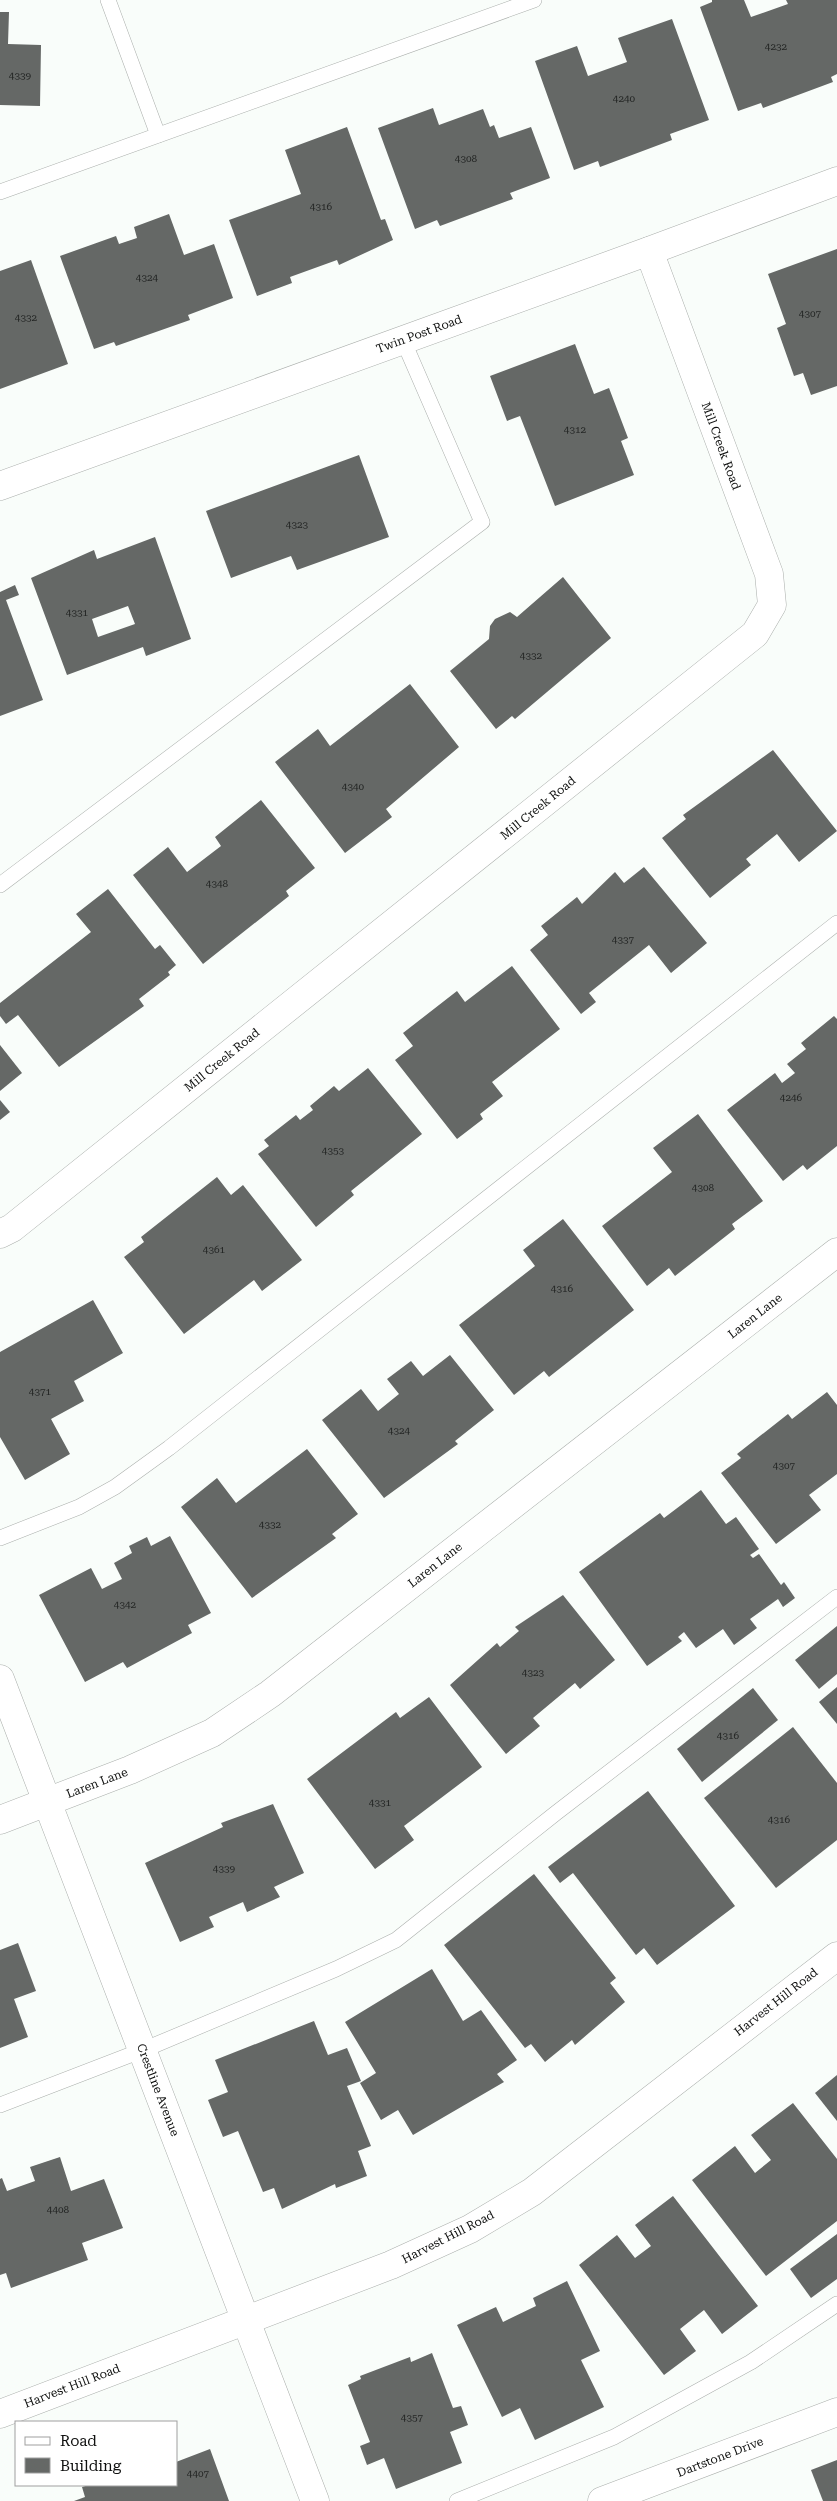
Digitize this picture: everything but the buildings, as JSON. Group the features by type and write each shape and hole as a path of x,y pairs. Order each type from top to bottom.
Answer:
{"street":[{"name":"Twin Post Road","path":"0,486 649,252 837,181"},
{"name":"Mill Creek Road","path":"0,1234 27,1215 755,634 772,605 769,574 649,252"},
{"name":"Laren Lane","path":"0,1820 130,1770 212,1733 270,1694 837,1252"},
{"name":"Crestline Avenue","path":"0,1680 315,2501"},
{"name":"Harvest Hill Road","path":"0,2414 392,2265 470,2228 532,2192 837,1956"},
{"name":"Dartstone Drive","path":"602,2501 837,2412"}],"lane":[{"path":"108,0 158,135"},
{"path":"0,192 534,0"},
{"path":"0,885 482,522 402,340"},
{"path":"0,1538 80,1508 115,1487 161,1454 837,923"},
{"path":"0,2105 143,2050 336,1969 396,1940 556,1813 837,1597"},
{"path":"457,2501 614,2437 751,2362 837,2304"}]}
